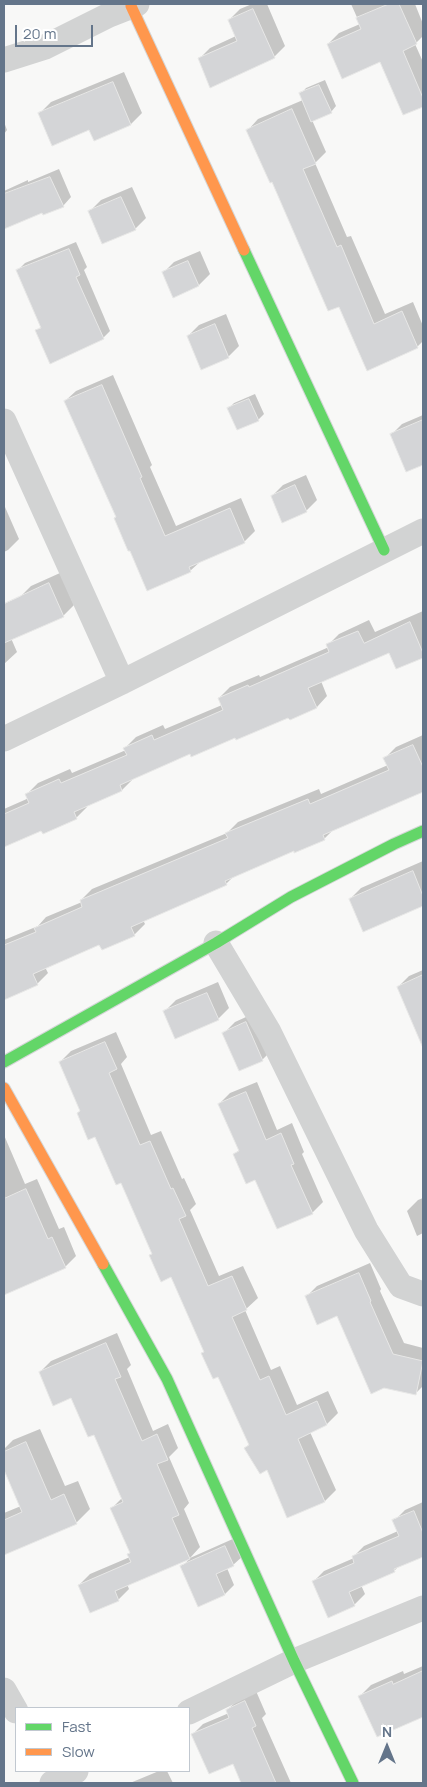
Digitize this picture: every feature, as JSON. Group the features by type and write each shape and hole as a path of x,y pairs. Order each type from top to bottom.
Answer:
{"street":[{"path":"4,60 45,47 120,7 384,550"},
{"path":"4,420 122,682"},
{"path":"4,739 423,531"},
{"path":"4,1062 216,943 291,897 423,831"},
{"path":"216,943 269,1032 366,1230 401,1286 423,1294"},
{"path":"4,1088 167,1379 294,1661 353,1783"},
{"path":"190,1712 294,1661 423,1608"},
{"path":"4,1690 15,1709"}],"building":[{"path":"389,4 399,4 417,44 403,51 423,98 423,107 403,115 380,62 342,79 327,44 361,29 356,18"},
{"path":"253,9 275,58 210,88 198,58 237,41 228,20"},
{"path":"113,82 131,125 94,141 89,130 52,146 38,113"},
{"path":"319,85 332,113 311,122 299,93"},
{"path":"292,109 316,164 303,169 337,247 341,245 374,324 402,311 418,348 367,371 339,307 328,311 272,182 270,183 246,130"},
{"path":"50,177 64,207 43,215 42,213 4,229 4,194"},
{"path":"121,197 136,230 102,244 88,211"},
{"path":"69,249 80,275 76,277 104,339 50,364 35,330 41,328 16,270"},
{"path":"188,261 199,286 173,298 162,272"},
{"path":"215,324 229,358 201,370 187,336"},
{"path":"102,385 165,536 230,508 245,543 189,567 191,572 147,591 64,401"},
{"path":"249,399 259,421 237,430 227,408"},
{"path":"423,420 423,465 406,472 390,434"},
{"path":"295,485 307,512 282,523 271,496"},
{"path":"49,583 64,617 4,643 4,604"},
{"path":"410,622 423,653 423,658 396,669 389,653 308,688 317,708 236,740 235,738 191,757 190,754 120,785 122,791 74,812 77,819 43,834 41,831 4,847 4,814 29,803 25,794 59,779 61,783 127,755 123,748 152,735 154,740 223,710 218,698 248,685 249,687 329,652 326,644 358,631 364,643"},
{"path":"413,745 423,767 423,792 323,835 325,840 294,853 294,851 225,881 227,885 131,927 135,936 102,950 99,945 33,974 38,985 4,1000 4,945 36,932 34,928 82,907 80,900 228,838 225,833 308,799 310,804 389,770 383,758"},
{"path":"413,871 423,896 423,906 363,932 349,899"},
{"path":"423,975 423,1048 397,987"},
{"path":"207,993 219,1020 175,1039 163,1011"},
{"path":"246,1022 263,1061 239,1071 222,1033"},
{"path":"105,1042 117,1069 109,1073 140,1145 150,1141 171,1189 173,1188 186,1216 179,1219 208,1286 232,1276 247,1310 232,1317 260,1380 269,1376 286,1415 317,1401 327,1425 298,1439 325,1502 287,1518 267,1470 260,1474 244,1448 249,1445 218,1377 213,1379 201,1353 204,1352 171,1277 161,1282 149,1255 152,1254 121,1183 116,1185 95,1137 88,1140 77,1113 80,1111 59,1062"},
{"path":"246,1092 266,1140 281,1133 294,1164 291,1165 313,1214 277,1229 255,1180 246,1184 233,1154 239,1151 218,1104"},
{"path":"26,1189 48,1239 52,1237 66,1268 4,1295 4,1199"},
{"path":"359,1273 393,1354 423,1361 416,1395 384,1388 371,1394 337,1316 317,1325 305,1296"},
{"path":"106,1343 121,1377 115,1379 142,1441 157,1434 168,1460 157,1464 179,1515 172,1518 190,1559 115,1591 119,1601 90,1613 78,1585 131,1562 127,1554 130,1553 110,1508 123,1502 94,1435 88,1437 71,1398 53,1406 39,1372"},
{"path":"26,1442 51,1500 64,1494 77,1524 4,1555 4,1520 22,1512 4,1470 4,1452"},
{"path":"414,1511 423,1533 423,1557 394,1569 395,1572 349,1592 355,1606 328,1618 312,1581 354,1563 352,1556 399,1536 392,1520"},
{"path":"225,1546 234,1566 216,1574 225,1595 198,1607 180,1566"},
{"path":"423,1671 423,1717 377,1737 358,1696 392,1681 393,1684"},
{"path":"245,1701 256,1726 252,1728 276,1783 241,1783 233,1764 209,1774 191,1734 229,1718 226,1710"}],"traffic: fast":[{"path":"244,250 384,550"},
{"path":"4,1062 216,943 291,897 423,831"},
{"path":"103,1264 167,1379 294,1661 353,1783"}],"traffic: slow":[{"path":"131,6 244,250"},
{"path":"4,1088 103,1264"}]}
